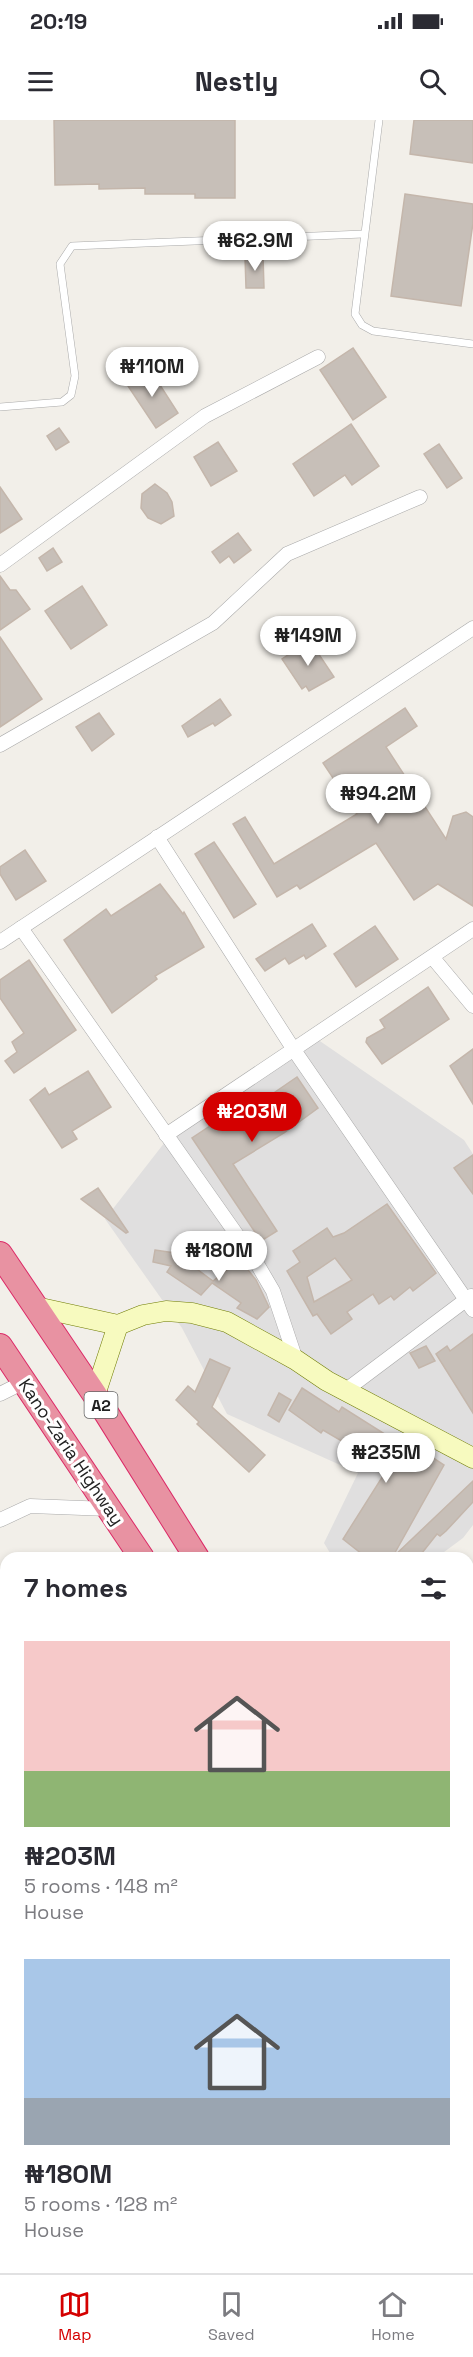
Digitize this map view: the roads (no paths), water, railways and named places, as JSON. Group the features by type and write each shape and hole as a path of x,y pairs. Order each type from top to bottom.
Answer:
{"highway":[{"name":"A2","path":"0,1254 95,1395 193,1552"},
{"name":"Kano-Zaria Highway","path":"0,1346 138,1552"}],"street":[{"path":"0,565 206,416 318,357"},
{"path":"0,745 213,623 287,554 420,497"},
{"path":"0,942 473,628"},
{"path":"157,837 294,1050 471,1302 346,1390"},
{"path":"21,928 273,1291 296,1360"},
{"path":"166,1135 473,929"},
{"path":"433,958 473,1006"},
{"path":"36,1307 118,1325 143,1315 165,1311 192,1313 227,1322 346,1390 473,1458"},
{"path":"95,1395 118,1325"},
{"path":"0,1394 24,1382"},
{"path":"0,1520 30,1506 109,1509"}],"lane":[{"path":"380,120 363,234 355,314 362,325 373,331 473,344"},
{"path":"0,407 62,402 71,395 75,376 60,264 72,246 363,234"}]}
